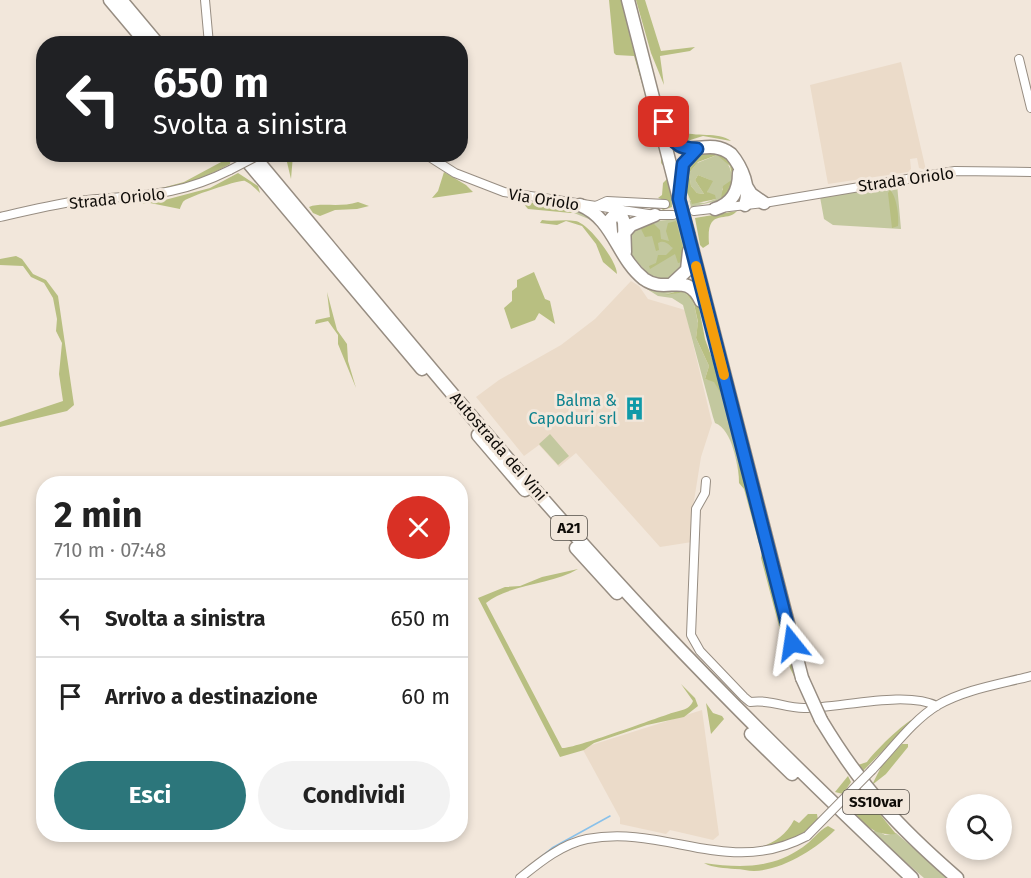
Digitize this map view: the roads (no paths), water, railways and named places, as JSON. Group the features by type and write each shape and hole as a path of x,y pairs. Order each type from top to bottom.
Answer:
{"highway":[{"path":"110,0 140,36"},
{"path":"121,0 151,36"},
{"name":"SS10var","path":"628,0 802,678 821,720 841,753 878,803 909,836 957,878"},
{"path":"658,118 664,122 672,141 677,146 697,149 718,147 731,154 739,166 745,205"},
{"path":"678,191 683,164 697,149"},
{"name":"Autostrada dei Vini","path":"248,162 444,396 600,576 770,753 900,878"},
{"name":"Autostrada dei Vini","path":"259,162 457,398 628,593 749,721 912,878"},
{"path":"742,187 764,203"},
{"path":"716,209 727,203 742,187"},
{"path":"580,205 598,215 618,233 628,258 639,274 650,283 659,286 685,284 694,289 708,311"},
{"path":"618,233 623,218 619,210"},
{"path":"618,233 655,215"},
{"path":"671,285 684,275 689,266 689,236"}],"street":[{"path":"205,0 208,36"},
{"path":"1019,59 1031,108"},
{"name":"Strada Oriolo","path":"0,217 79,201 163,194 199,184 246,162"},
{"name":"Via Oriolo","path":"437,162 474,182 504,192 580,205 655,215 673,215"},
{"name":"Strada Oriolo","path":"764,203 955,171 1031,172"},
{"path":"595,207 607,201 665,204"},
{"path":"694,211 764,203"},
{"path":"706,482 705,493 696,509 691,635 700,651 744,697 750,702 769,700 779,705 801,708 905,700 922,700 937,706"},
{"path":"740,862 773,856 807,836 917,722 937,706 954,698 1031,676"},
{"path":"520,878 561,849 587,839 639,842 710,859"}],"waterway":[{"path":"537,860 552,848 610,816"}],"place":[{"name":"Balma & Capoduri srl","path":"635,409"}]}
